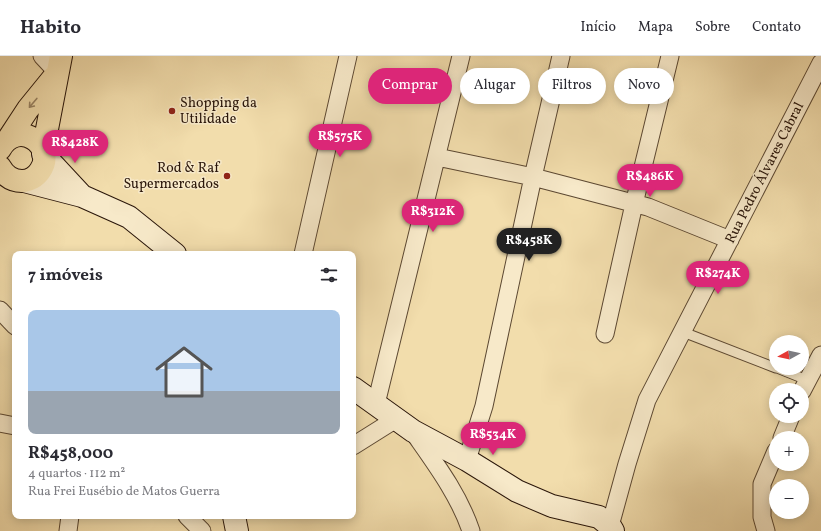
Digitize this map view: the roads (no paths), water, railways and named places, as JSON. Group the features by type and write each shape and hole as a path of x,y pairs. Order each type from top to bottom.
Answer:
{"main road":[{"path":"3,144 59,64"},
{"path":"43,152 59,64"},
{"path":"3,144 15,136 29,136 40,144 43,152 44,161 42,168 37,175 31,179 14,182"},
{"path":"43,152 82,196"},
{"path":"0,168 3,173 14,182 82,196 129,217 170,251"},
{"path":"356,390 405,425 467,460 517,491 552,506 599,517 612,528"}],"street":[{"path":"42,56 59,64"},
{"path":"304,251 348,56"},
{"path":"376,404 461,56"},
{"path":"467,460 484,406 532,177 561,56"},
{"path":"605,334 634,204 670,56"},
{"name":"Rua Pedro Álvares Cabral","path":"612,528 627,464 647,400 821,63"},
{"path":"437,157 532,177 648,207 730,240"},
{"path":"0,310 12,323"},
{"path":"805,383 821,355"},
{"path":"0,423 12,425"},
{"path":"356,445 405,425 443,475 467,520 471,531"},
{"path":"766,531 762,517 762,484 769,468"},
{"path":"68,531 70,519"},
{"path":"190,519 202,531"},
{"path":"202,531 204,519"}],"lane":[{"path":"683,332 769,365"},
{"path":"788,375 801,383"}],"place":[{"name":"Shopping da Utilidade","path":"172,111"},
{"name":"Rod & Raf Supermercados","path":"227,176"}]}
